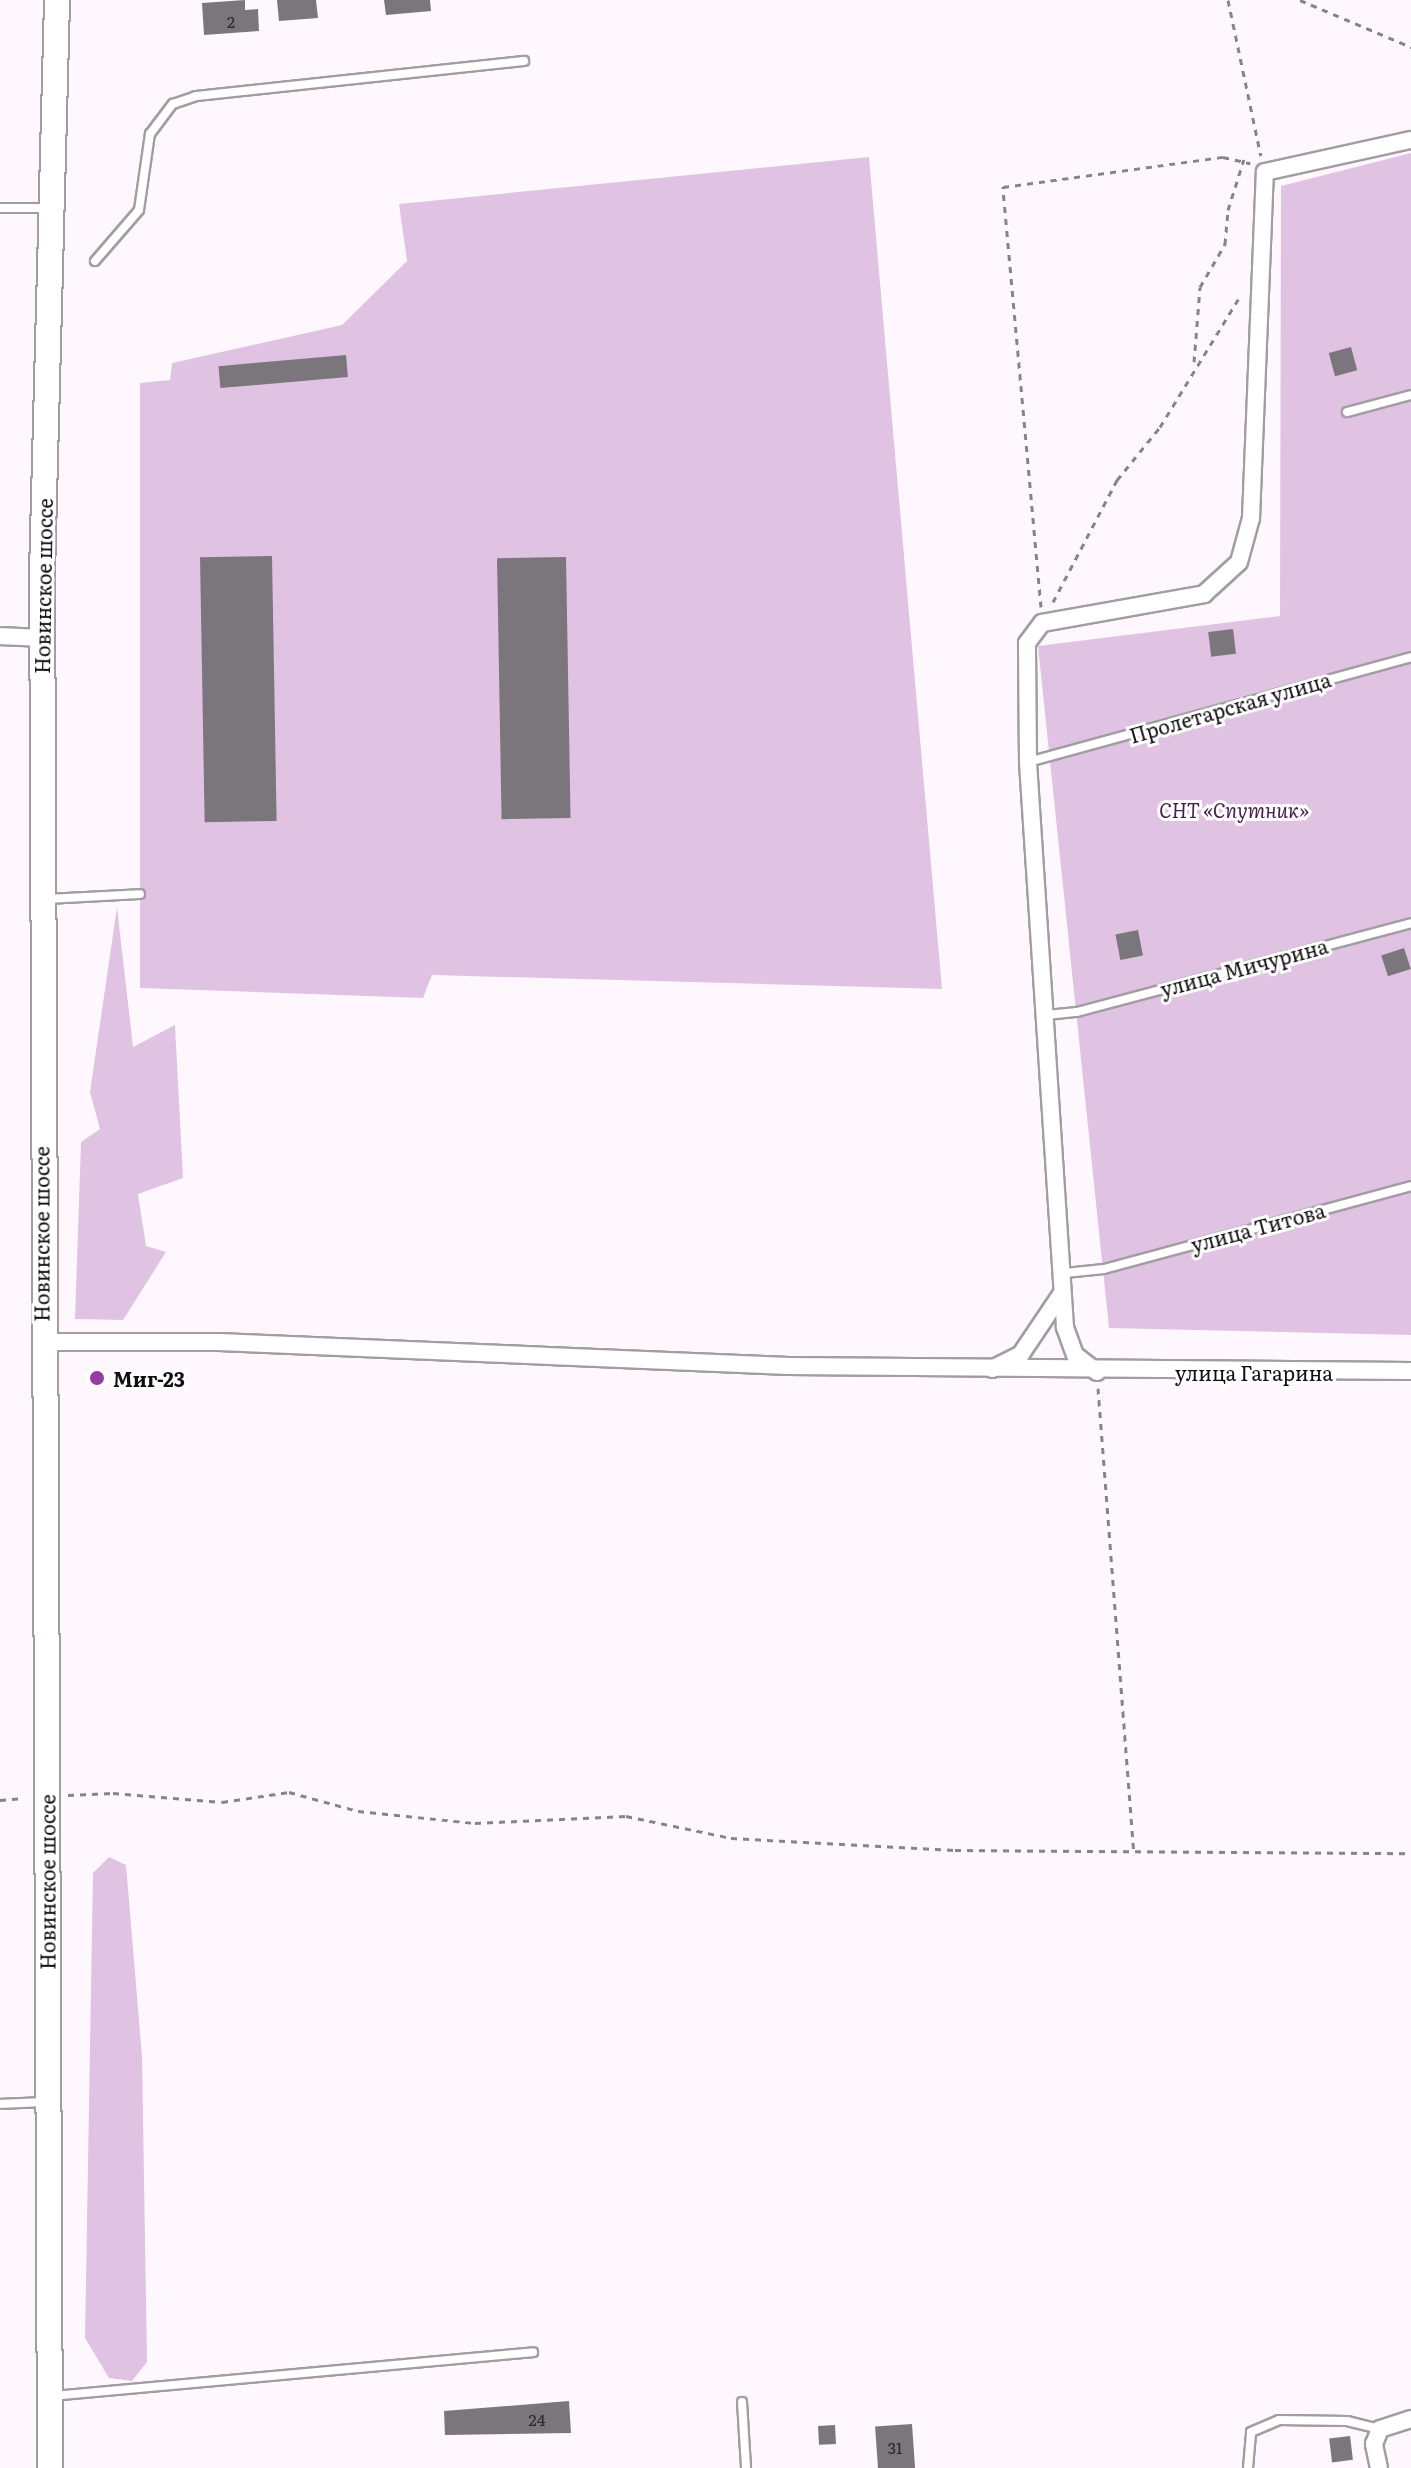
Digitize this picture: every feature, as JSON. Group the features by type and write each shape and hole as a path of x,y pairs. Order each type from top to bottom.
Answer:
{"main road":[{"name":"Новинское шоссе","path":"50,2468 41,1342 41,899 42,638 57,0"}],"street":[{"path":"1097,1372 1075,1355 1062,1293 1065,1273 1028,762 1024,664 1027,643 1042,623 1204,594 1239,562 1251,518 1265,261 1265,172 1411,140"},
{"path":"0,636 42,638"},
{"path":"991,1370 1021,1354 1062,1293"},
{"name":"улица Гагарина","path":"41,1342 219,1342 991,1370 1411,1371"},
{"path":"1379,2468 1374,2444 1380,2429 1411,2419"}],"lane":[{"path":"95,261 139,210 150,134 173,104 196,96 524,61"},
{"path":"0,208 53,208"},
{"path":"1347,412 1411,395"},
{"name":"Пролетарская улица","path":"1028,762 1411,657"},
{"path":"41,899 140,894"},
{"name":"улица Мичурина","path":"1047,1015 1077,1012 1411,923"},
{"name":"улица Титова","path":"1065,1273 1104,1269 1411,1186"},
{"path":"0,2104 48,2102"},
{"path":"51,2396 533,2352"},
{"path":"742,2402 746,2468"},
{"path":"1248,2468 1251,2432 1279,2420 1347,2421 1380,2429"}],"path":[{"path":"1228,0 1265,172"},
{"path":"1300,0 1411,47"},
{"path":"1042,623 1003,187 1223,157 1244,159 1265,172"},
{"path":"1194,365 1200,287 1225,244 1228,210 1244,159"},
{"path":"1042,623 1117,480 1160,427 1194,365 1265,261"},
{"path":"1097,1372 1134,1855"},
{"path":"0,1800 113,1793 222,1802 289,1792 358,1811 475,1823 626,1816 731,1838 1134,1855 1411,1853"}],"green space":[{"name":"СНТ «Спутник»","path":"1411,153 1411,1335 1109,1328 1038,646 1280,616 1281,186"},
{"path":"869,157 942,989 432,975 423,998 140,988 140,383 170,380 172,363 342,325 407,261 399,204"},
{"path":"117,907 133,1047 175,1025 183,1178 138,1194 146,1246 166,1252 123,1320 75,1319 81,1142 100,1129 90,1092"},
{"path":"109,1857 126,1865 142,2056 147,2362 132,2381 109,2378 85,2338 93,1873"}],"building":[{"path":"245,0 245,10 258,9 259,31 204,35 202,3"},
{"path":"277,0 316,0 318,18 279,21"},
{"path":"384,0 430,0 431,11 386,15"},
{"path":"1351,347 1357,370 1335,376 1329,353"},
{"path":"346,355 348,377 220,388 218,366"},
{"path":"272,556 277,821 205,822 200,557"},
{"path":"566,557 571,818 502,819 497,558"},
{"path":"1233,629 1236,654 1211,657 1208,632"},
{"path":"1138,930 1143,956 1120,960 1115,934"},
{"path":"1404,948 1411,969 1388,976 1381,955"},
{"path":"569,2401 571,2433 445,2435 444,2411"},
{"path":"912,2424 915,2468 878,2468 875,2427"},
{"path":"835,2425 836,2444 819,2445 818,2426"},
{"path":"1350,2436 1353,2460 1332,2462 1329,2439"}],"place":[{"name":"Миг-23","path":"97,1378"}]}
